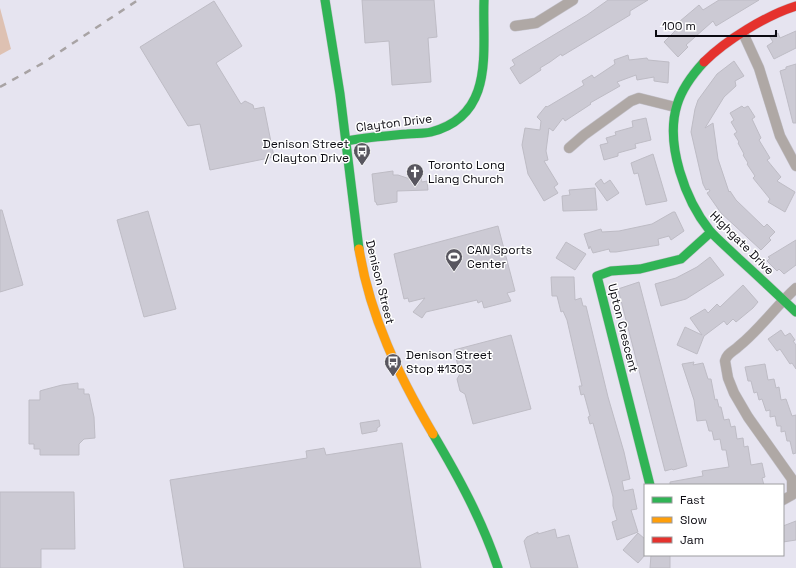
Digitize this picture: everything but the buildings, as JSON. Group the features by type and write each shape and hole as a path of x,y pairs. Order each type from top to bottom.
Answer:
{"street":[{"name":"Denison Street","path":"325,0 346,142 359,257 378,325 391,358 409,392 474,504 498,568"},
{"name":"Clayton Drive","path":"346,142 360,138 431,132 442,128 463,115 474,101 480,89 484,72 484,0"},
{"path":"515,26 536,23 573,0"},
{"name":"Highgate Drive","path":"796,6 783,10 743,34 717,50 698,66 690,76 675,107 673,133 677,160 687,195 694,209 711,232 796,312"},
{"path":"743,34 759,68 780,136 796,166"},
{"path":"570,148 584,135 631,101 639,98 675,107"},
{"name":"Upton Crescent","path":"650,484 597,276 611,272 667,264 680,258 711,232"},
{"path":"784,499 792,495 792,479 748,417 734,393 728,378 725,361 730,352 739,347 773,312 782,300 796,288"}],"shaded area":[{"path":"0,8 11,49 0,55"}],"railway":[{"path":"0,87 43,63 138,0"}],"traffic: fast":[{"path":"325,0 340,94 359,249"},
{"path":"346,141 431,132 452,124 466,111 476,96 481,79 484,40 484,0"},
{"path":"704,62 685,87 677,105 674,120 676,154 685,188 701,218 710,231 796,312"},
{"path":"650,484 597,276 611,271 640,269 681,259 711,232"},
{"path":"433,434 469,500 485,533 498,568"}],"traffic: slow":[{"path":"359,249 370,298 387,345 433,434"}],"traffic: jam":[{"path":"704,62 724,45 747,29 772,15 796,6"}],"place":[{"name":"Denison Street / Clayton Drive","path":"362,166"},
{"name":"Toronto Long Liang Church","path":"415,187"},
{"name":"CAN Sports Center","path":"454,272"},
{"name":"Denison Street Stop #1303","path":"393,377"}]}
